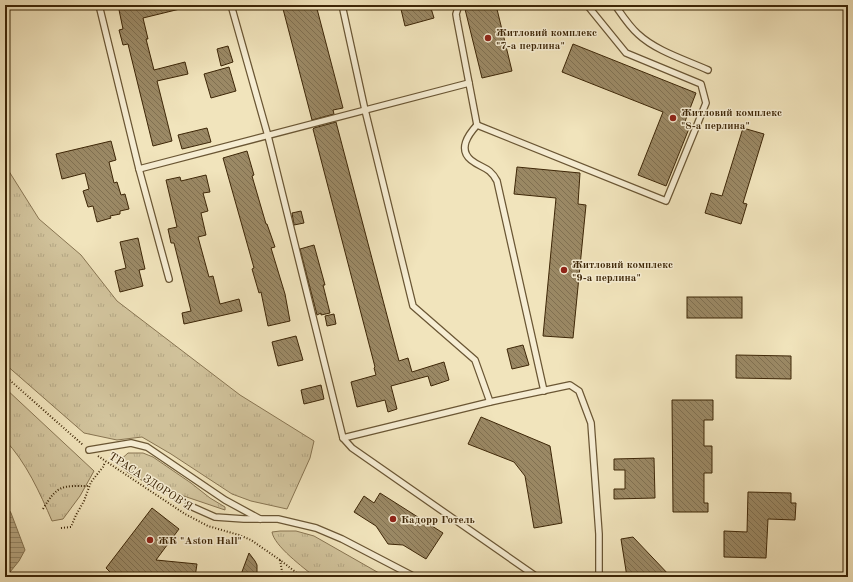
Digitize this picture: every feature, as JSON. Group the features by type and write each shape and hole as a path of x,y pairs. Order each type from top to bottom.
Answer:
{"lane":[{"path":"98,5 139,169 169,279"},
{"path":"231,5 268,136 344,438 352,448 537,577"},
{"path":"342,5 413,306 475,360 490,402"},
{"path":"459,5 456,14 477,125"},
{"path":"477,125 666,201 706,103 701,84 626,53 587,5"},
{"path":"615,5 629,24 646,40 708,70"},
{"path":"139,169 469,83"},
{"path":"477,125 466,140 465,148 467,155 472,161 488,169 497,181 544,391"},
{"path":"344,438 490,402 570,385 580,391 591,423 599,534 599,577"},
{"path":"89,450 131,443 148,447 224,500 260,519"},
{"path":"188,505 215,517 278,519 316,528 342,539 415,577"}],"path":[{"name":"ТРАСА ЗДОРОВ’Я","path":"5,376 73,437 105,462 185,514 208,526 251,540 302,577"},
{"path":"61,528 71,527 84,501 91,482 103,467 105,462"},
{"path":"43,509 54,492 65,487 90,486"},
{"path":"280,560 283,577"}],"green space":[{"path":"5,165 39,219 81,255 117,301 240,395 314,441 310,458 287,509 251,501 232,494 142,437 117,440 84,433 5,364"},
{"path":"5,388 94,471 80,496 63,519 52,521 26,468 5,440"},
{"path":"128,453 143,453 153,457 225,507 225,510 163,489 139,479 127,472 117,463"},
{"path":"296,531 314,536 386,577 315,577 278,544 272,532"}],"shaded area":[{"path":"5,503 11,513 25,550 19,561 6,577 5,577"}],"building":[{"path":"118,5 184,5 184,8 143,18 148,39 146,39 154,70 185,62 188,74 157,81 172,141 153,146 128,44 123,45 119,30 123,29"},
{"path":"282,5 316,5 343,108 333,110 334,114 312,120"},
{"path":"400,5 430,5 434,18 405,26"},
{"name":"Житловий комплекс \"7-а перлина\"","path":"464,5 496,5 512,71 482,78"},
{"name":"Житловий комплекс \"8-а перлина\"","path":"573,44 696,93 684,124 690,126 666,186 638,175 663,112 562,72"},
{"path":"228,46 233,62 221,66 217,49"},
{"path":"229,67 236,91 211,98 204,74"},
{"path":"336,122 399,361 408,358 412,372 444,362 449,380 431,386 428,376 391,386 397,409 388,412 385,400 357,407 351,382 376,375 313,129"},
{"path":"207,128 211,142 182,149 178,135"},
{"path":"743,128 764,134 743,203 747,204 741,224 705,213 711,193 722,196"},
{"path":"111,141 116,160 109,162 114,183 117,182 121,195 125,194 129,209 120,211 120,214 110,216 111,218 97,222 93,206 88,207 83,191 89,189 85,173 62,179 56,154"},
{"path":"247,151 254,175 252,176 266,224 275,247 271,248 285,294 290,321 268,326 261,292 259,293 252,269 254,268 223,158"},
{"name":"Житловий комплекс \"9-а перлина\"","path":"517,167 580,173 578,204 586,205 573,338 543,336 556,198 514,194"},
{"path":"206,175 210,192 203,193 208,211 201,213 206,235 198,237 209,277 213,276 220,304 239,299 242,311 184,324 182,313 191,311 174,243 171,243 168,229 177,227 166,180 180,177 181,181"},
{"path":"301,211 304,223 294,225 292,213"},
{"path":"138,238 145,269 139,270 143,286 120,292 115,271 126,268 120,242"},
{"path":"314,245 325,285 323,285 330,313 321,315 321,313 317,315 300,249"},
{"path":"687,297 742,297 742,318 687,318"},
{"path":"334,314 336,324 327,326 325,316"},
{"path":"296,336 303,360 278,366 272,342"},
{"path":"523,345 529,365 512,369 507,349"},
{"path":"736,355 791,356 791,379 736,378"},
{"path":"321,385 324,399 304,404 301,390"},
{"path":"672,400 713,400 713,420 704,420 704,446 712,446 712,473 704,473 704,503 708,503 708,512 673,512"},
{"path":"481,417 550,446 562,523 534,528 525,476 514,462 468,444"},
{"path":"654,458 655,498 614,499 614,489 625,489 625,470 614,470 614,459"},
{"path":"748,492 791,493 791,503 796,503 795,520 768,519 766,558 724,557 724,531 747,532"},
{"name":"Кадорр Готель","path":"380,493 443,533 426,559 403,545 388,544 376,526 354,512 364,496 374,503"},
{"name":"ЖК \"Aston Hall\"","path":"152,508 179,529 156,560 197,564 195,577 114,577 106,568"},
{"path":"633,537 671,577 627,577 621,539"},
{"path":"249,553 257,565 257,574 255,577 240,577"}],"place":[{"name":"Житловий комплекс \"7-а перлина\"","path":"488,38"},
{"name":"Житловий комплекс \"8-а перлина\"","path":"673,118"},
{"name":"Житловий комплекс \"9-а перлина\"","path":"564,270"},
{"name":"Кадорр Готель","path":"393,519"},
{"name":"ЖК \"Aston Hall\"","path":"150,540"}]}
